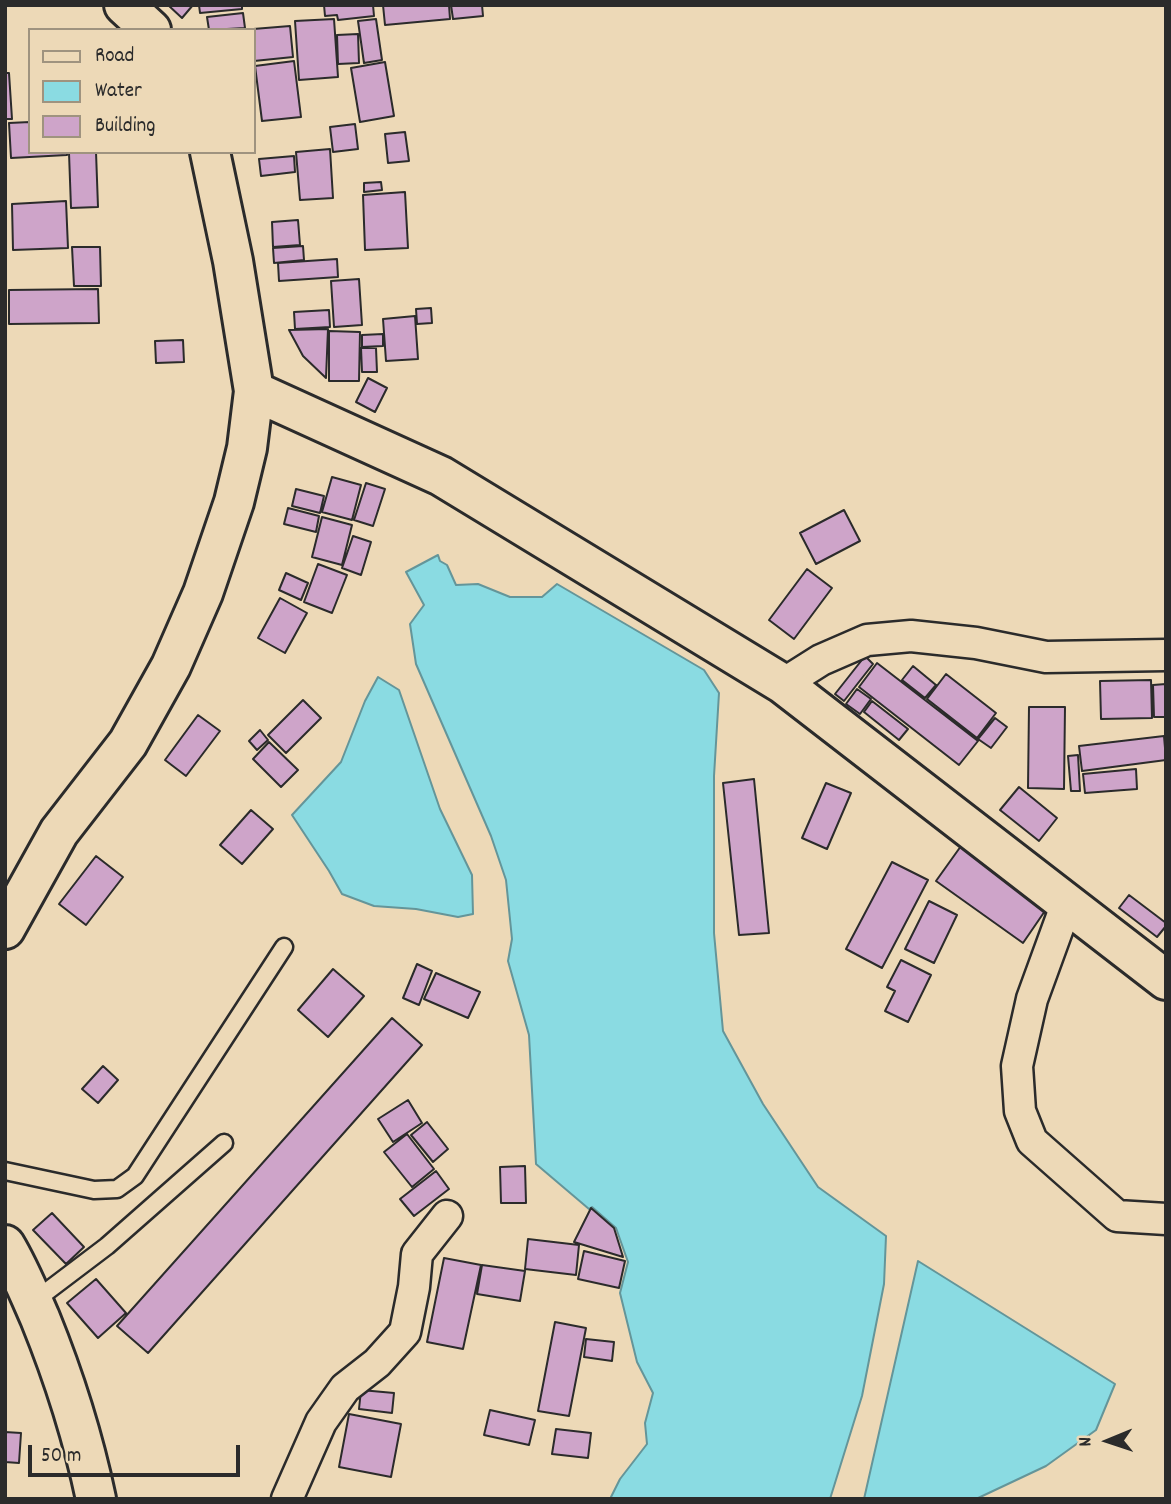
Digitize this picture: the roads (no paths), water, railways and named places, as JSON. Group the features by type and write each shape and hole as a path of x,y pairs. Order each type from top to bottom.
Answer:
{"main road":[{"path":"124,5 149,28"},
{"path":"5,929 59,832 128,743 171,666 203,593 234,502 247,448 254,391 233,261 211,154"},
{"path":"254,391 441,476 783,684 1166,980"},
{"path":"10,1259 33,1303 58,1362 88,1457 96,1499"}],"street":[{"path":"783,684 821,660 867,640 911,636 976,643 1046,657 1166,655"},
{"path":"1067,903 1032,999 1017,1066 1020,1111 1032,1141 1117,1216 1166,1219"},
{"path":"287,1499 321,1422 345,1388 377,1363 405,1332 417,1254 447,1216"}],"lane":[{"path":"5,1171 94,1190 117,1189 135,1176 284,947"},
{"path":"33,1303 107,1246 224,1143"}],"water":[{"path":"438,555 440,561 447,565 456,585 478,584 510,597 542,597 557,584 704,670 719,693 714,776 714,933 723,1031 763,1104 818,1187 886,1236 884,1284 862,1396 830,1499 610,1499 620,1479 647,1444 645,1423 653,1393 637,1362 620,1293 628,1262 616,1228 536,1164 529,1035 508,961 512,939 506,880 491,836 416,664 410,624 424,605 406,572"},
{"path":"378,677 399,690 440,809 472,875 473,914 458,917 416,909 374,906 342,894 292,815 341,762 365,701"},
{"path":"918,1261 1115,1384 1096,1430 1046,1466 976,1499 864,1499"}]}
